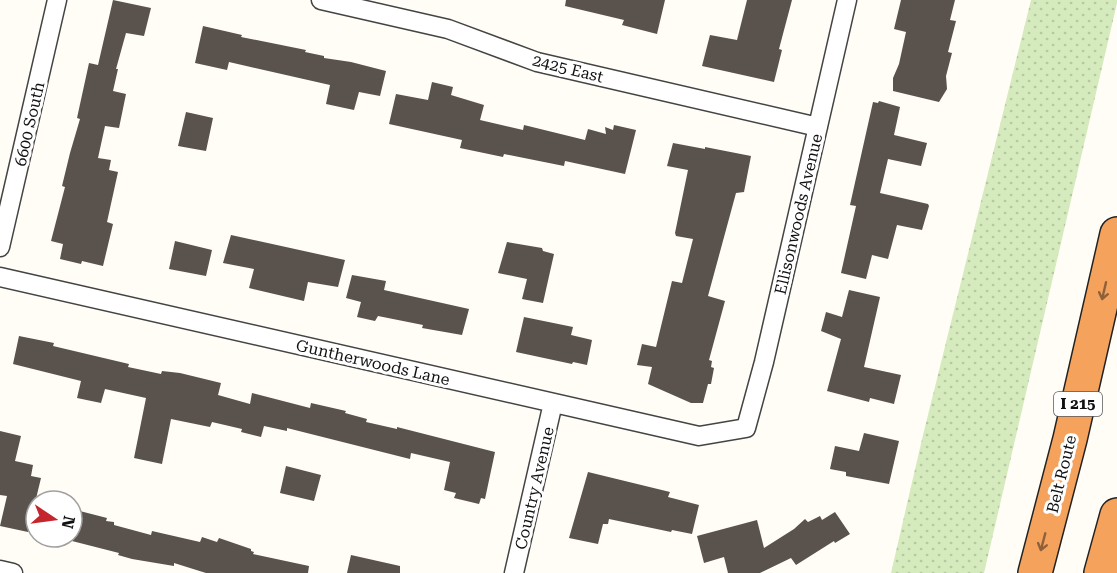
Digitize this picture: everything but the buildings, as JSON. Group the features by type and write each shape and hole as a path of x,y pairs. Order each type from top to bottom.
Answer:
{"highway":[{"name":"Belt Route","path":"1035,573 1070,439 1117,234"},
{"path":"1101,573 1117,515"}],"street":[{"name":"6600 South","path":"0,247 57,0"},
{"name":"2425 East","path":"321,0 448,29 537,62 818,127"},
{"name":"Ellisonwoods Avenue","path":"746,428 764,362 847,0"},
{"name":"Guntherwoods Lane","path":"0,277 699,436 746,428"},
{"name":"Country Avenue","path":"514,573 553,403"},
{"path":"0,570 13,573"}],"green space":[{"path":"1031,0 1117,0 1117,3 984,573 891,573 923,435"}]}
